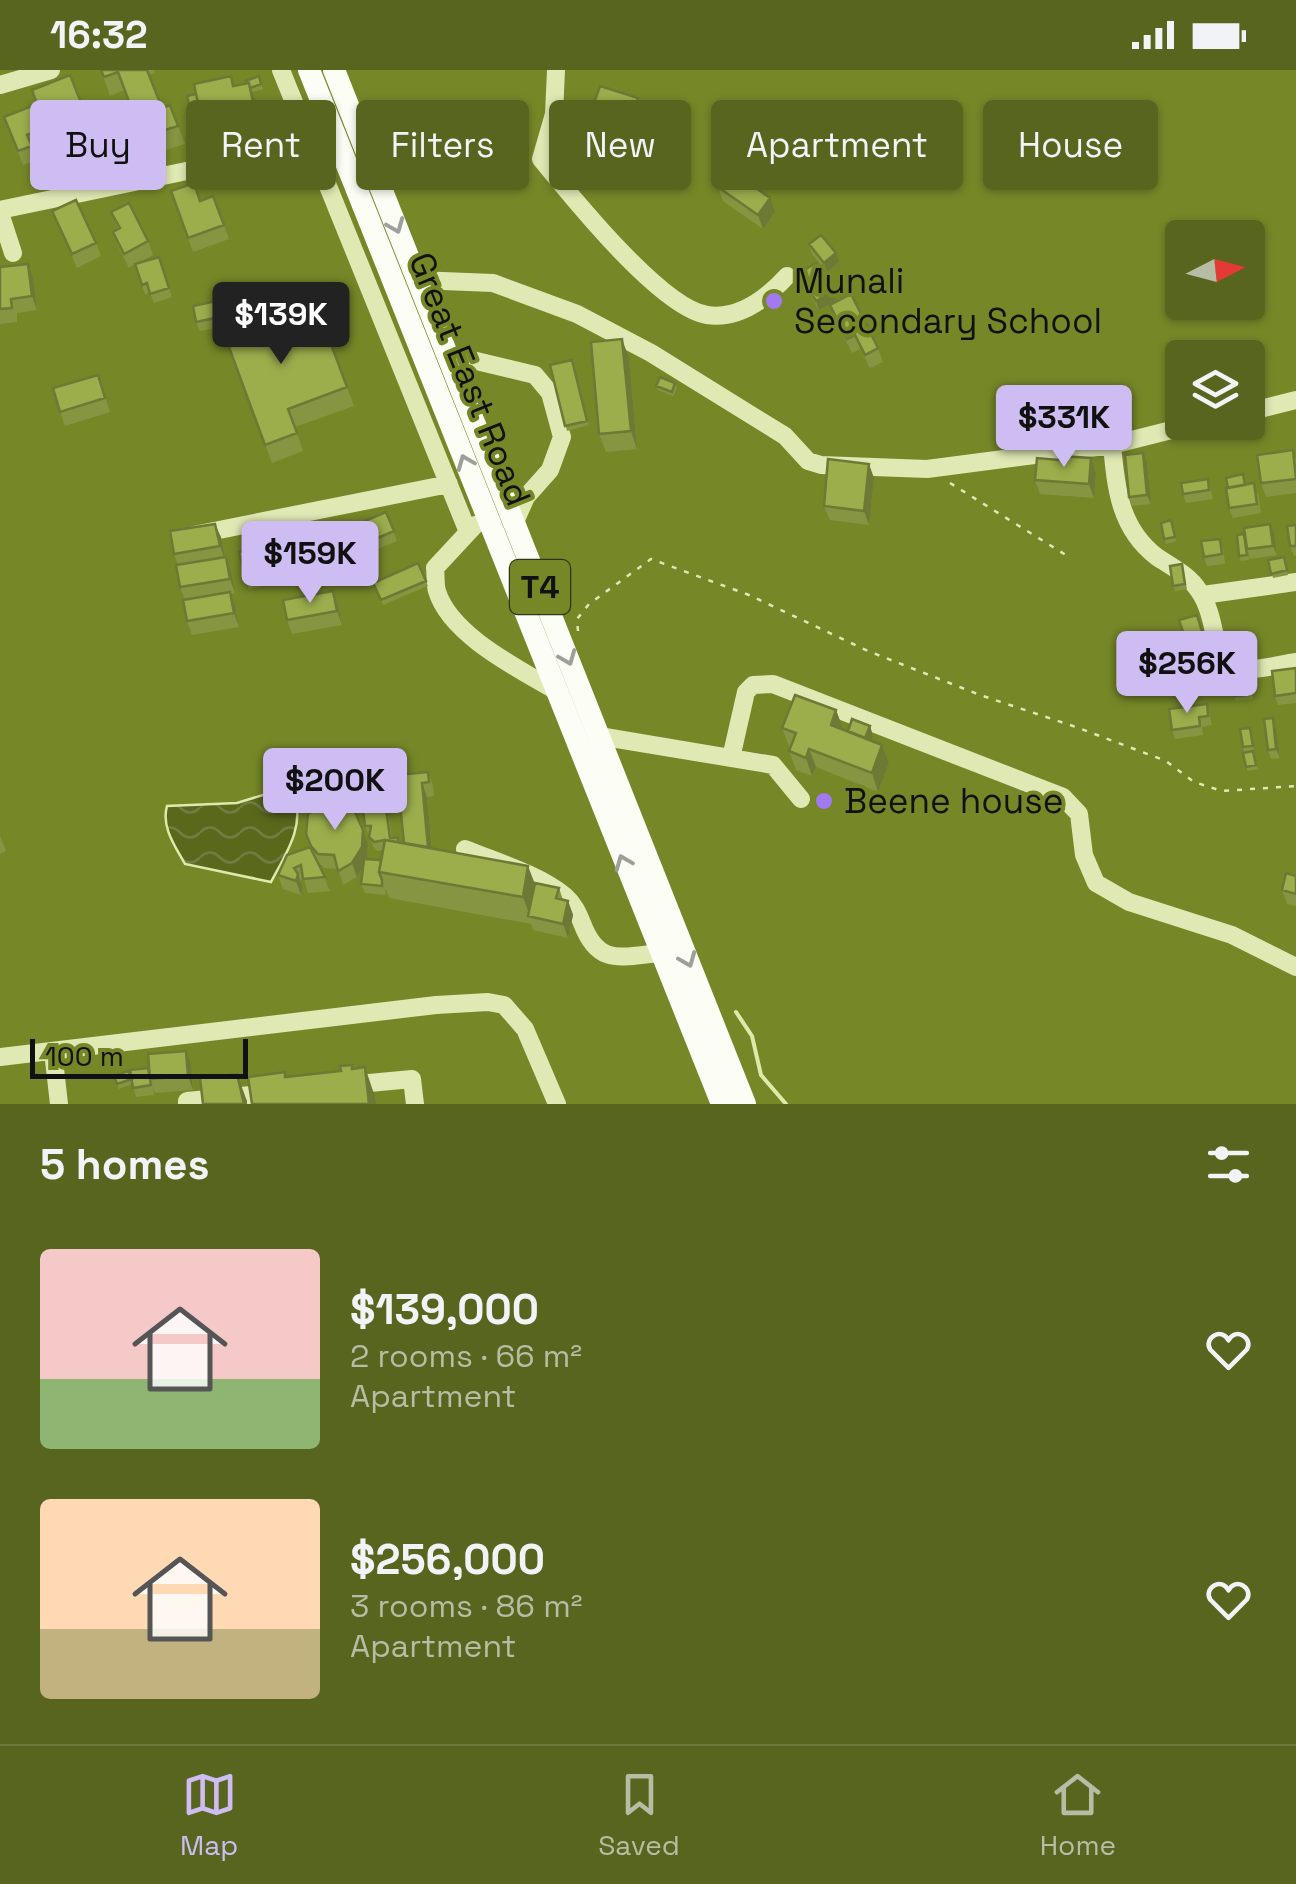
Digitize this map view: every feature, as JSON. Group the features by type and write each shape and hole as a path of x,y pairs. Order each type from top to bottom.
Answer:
{"main road":[{"name":"Great East Road","path":"309,70 722,1104"},
{"name":"Great East Road","path":"334,70 745,1104"}],"street":[{"path":"0,85 51,70"},
{"path":"281,70 292,100"},
{"path":"556,70 554,114 541,159 577,204 676,302 708,315 736,313 768,296 787,276"},
{"path":"14,253 0,212 186,172"},
{"path":"328,190 468,532"},
{"path":"418,280 493,283 612,330 784,436 808,462 927,469 1112,445 1165,432"},
{"path":"447,354 536,376 550,393 562,437 550,470 526,497 514,524"},
{"path":"1265,408 1296,400"},
{"path":"1112,445 1116,489 1127,524 1141,544 1191,580 1203,595 1220,658 1237,670 1296,662"},
{"path":"187,536 449,484"},
{"path":"486,514 435,568 437,592 450,616 491,652 556,691"},
{"path":"1203,595 1296,582"},
{"path":"730,758 746,692 753,685 773,684 1063,797 1078,814 1084,855 1096,883 1129,902 1232,935 1296,967"},
{"path":"598,736 773,765 801,799"},
{"path":"465,848 565,896 577,910 588,942 599,952 617,957 659,953"},
{"path":"0,1056 488,1002 504,1005 525,1029 557,1104"},
{"path":"53,1051 58,1104"},
{"path":"337,1086 412,1079 414,1104"},
{"path":"187,1104 300,1090"}],"path":[{"path":"927,469 1069,556"},
{"path":"578,636 576,619 590,604 651,559 749,595 868,651 980,695 1166,761 1194,782 1222,791 1296,786"}],"water":[{"path":"276,791 293,795 297,817 292,840 271,882 185,864 167,829 167,806 237,803"}],"building":[{"path":"101,70 147,70 159,100 128,100 118,72 104,77"},
{"path":"70,75 80,100 36,100 32,90"},
{"path":"231,76 233,86 249,83 253,100 197,100 194,84"},
{"path":"259,76 261,84 250,88 246,81"},
{"path":"600,86 638,98 637,100 595,100"},
{"path":"170,105 178,126 166,130 166,106"},
{"path":"30,107 30,147 18,151 4,117"},
{"path":"186,186 186,190 196,190 200,201 213,196 224,225 188,238 171,191"},
{"path":"722,190 759,190 770,198 758,215"},
{"path":"76,200 96,243 72,254 52,211"},
{"path":"129,203 148,241 124,254 113,232 120,228 111,212"},
{"path":"821,235 836,253 824,263 809,244"},
{"path":"159,257 169,288 150,294 147,283 142,285 135,264"},
{"path":"816,263 833,291 816,301 799,273"},
{"path":"28,264 32,296 11,299 12,308 0,309 0,267"},
{"path":"851,294 878,348 865,355 855,335 847,339 830,305"},
{"path":"230,298 234,314 196,322 193,306"},
{"path":"262,304 272,330 319,312 347,387 288,409 297,433 265,445 219,320"},
{"path":"622,339 631,431 599,434 591,342"},
{"path":"572,360 587,421 565,426 550,365"},
{"path":"98,375 105,398 60,412 53,388"},
{"path":"660,377 675,383 672,392 656,386"},
{"path":"1293,450 1296,479 1261,483 1257,455"},
{"path":"1143,453 1147,495 1129,497 1125,455"},
{"path":"1060,456 1091,458 1089,484 1035,480 1037,458 1059,460"},
{"path":"828,459 869,464 864,511 824,506"},
{"path":"1243,474 1245,485 1228,488 1226,478"},
{"path":"1208,479 1209,490 1183,494 1181,483"},
{"path":"1254,483 1257,504 1229,508 1226,488"},
{"path":"386,512 394,531 366,543 358,524"},
{"path":"1171,520 1175,537 1164,539 1161,523"},
{"path":"215,524 220,546 174,554 170,531"},
{"path":"1270,524 1273,546 1247,549 1244,528"},
{"path":"1296,525 1296,546 1290,546 1287,526"},
{"path":"1244,534 1247,555 1239,556 1237,535"},
{"path":"1220,539 1222,554 1204,557 1201,541"},
{"path":"289,541 294,564 244,575 239,552"},
{"path":"226,557 230,579 180,587 176,565"},
{"path":"1284,557 1287,570 1271,574 1268,560"},
{"path":"418,563 426,581 381,600 373,583"},
{"path":"1182,564 1185,584 1173,586 1170,566"},
{"path":"333,591 337,611 287,620 283,600"},
{"path":"230,592 234,613 187,621 183,600"},
{"path":"1197,615 1202,632 1185,638 1179,620"},
{"path":"1201,651 1204,677 1191,678 1188,652"},
{"path":"1296,668 1296,693 1275,696 1272,671"},
{"path":"1250,682 1251,694 1234,696 1233,684"},
{"path":"795,695 836,710 831,725 882,745 872,773 809,749 806,758 789,751 796,733 782,728"},
{"path":"1207,704 1208,716 1199,717 1200,726 1172,730 1169,709"},
{"path":"1273,718 1276,749 1268,750 1264,719"},
{"path":"852,719 870,726 865,738 848,731"},
{"path":"1250,728 1253,746 1243,747 1240,729"},
{"path":"1253,751 1256,765 1246,767 1243,753"},
{"path":"428,772 429,782 422,783 428,847 404,843 397,775"},
{"path":"339,774 339,791 323,791 324,800 313,800 312,775"},
{"path":"325,803 339,803 354,810 363,830 362,847 352,863 338,871 334,855 318,854 306,834 308,814"},
{"path":"386,809 390,838 398,838 398,842 374,842 369,837 371,826 365,826 363,810"},
{"path":"385,840 528,866 523,897 379,872"},
{"path":"310,847 325,877 303,879 301,865 294,868 298,874 296,881 278,875 287,855"},
{"path":"364,859 381,860 382,886 361,884"},
{"path":"1286,873 1296,876 1296,894 1282,890"},
{"path":"535,883 559,888 556,898 568,901 563,924 528,916"},
{"path":"186,1051 188,1076 150,1079 148,1054"},
{"path":"352,1065 352,1069 365,1067 369,1104 252,1104 248,1077 341,1071 340,1066"},
{"path":"148,1068 151,1085 133,1088 130,1070"},
{"path":"128,1071 132,1079 117,1084 114,1076"},
{"path":"237,1074 244,1104 203,1104 200,1078"}],"waterway":[{"path":"736,1012 752,1036 761,1075 786,1104"}],"place":[{"name":"Munali Secondary School","path":"774,301"},
{"name":"Beene house","path":"824,801"}]}
